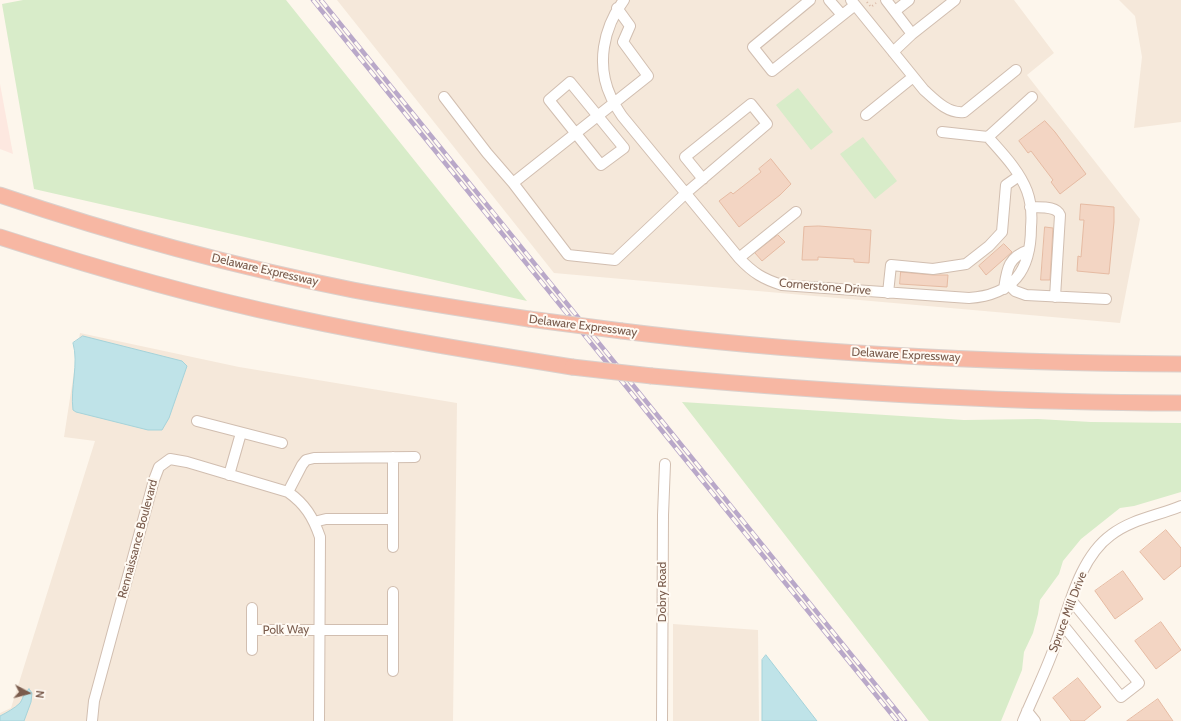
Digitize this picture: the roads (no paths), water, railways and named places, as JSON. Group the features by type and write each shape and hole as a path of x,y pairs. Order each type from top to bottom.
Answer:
{"highway":[{"name":"Delaware Expressway","path":"0,195 153,243 289,276 354,290 443,306 529,319 684,339 761,346 982,360 1181,364"},
{"path":"0,237 136,278 269,312 365,332 572,367 652,376 884,394 996,399 1181,403"}],"street":[{"path":"810,0 753,47 772,71 842,15 853,2 913,78 937,102 950,110 964,112 1016,70"},
{"path":"829,0 842,15"},
{"path":"886,0 912,34"},
{"path":"895,11 909,0"},
{"path":"893,52 912,34 955,0"},
{"path":"513,183 648,76 623,42 630,26 620,4"},
{"name":"Cornerstone Drive","path":"620,4 610,23 603,50 603,66 606,83 614,104 622,116 739,258 757,276 770,282 782,285 969,298 984,297 1000,292 1023,269 1030,250 1032,215 1027,190 1019,176 988,137"},
{"path":"866,115 913,78"},
{"path":"570,82 599,116 624,148 600,165 549,100 570,82"},
{"path":"444,97 568,255 615,260 686,193 703,179 767,124 750,104 685,157 703,179"},
{"path":"942,132 988,137 1032,97"},
{"path":"888,293 892,265 933,269 966,264 989,246 1002,232 1006,185 1019,176"},
{"path":"1030,207 1055,209 1060,215 1055,297"},
{"path":"739,258 796,212"},
{"path":"1030,250 1019,253 1013,258 1007,272 1006,287 1026,295 1106,299"},
{"path":"197,421 282,443"},
{"path":"229,475 241,433"},
{"path":"288,492 306,460 314,458 415,457"},
{"path":"393,458 393,547"},
{"name":"Rennaissance Boulevard","path":"92,721 94,701 154,480 159,467 170,459 187,462 288,492 299,500 314,522 320,537 319,721"},
{"name":"Dobry Road","path":"662,721 663,515 665,464"},
{"name":"Spruce Mill Drive","path":"1022,721 1063,625 1080,576 1087,562 1098,547 1109,536 1134,521 1179,509"},
{"path":"314,522 326,519 393,519"},
{"path":"393,592 393,671"},
{"path":"1063,625 1121,697 1139,683 1071,600"},
{"path":"252,608 252,650"},
{"name":"Polk Way","path":"252,630 393,630"},
{"path":"1027,711 1036,721"}],"water":[{"path":"83,336 182,361 187,366 169,418 162,430 148,430 73,410 72,402 75,351 73,343"},
{"path":"766,655 817,721 762,721 762,660"},
{"path":"29,689 32,693 31,702 24,721 0,721 0,716 13,709 20,703"}],"railway":[{"path":"313,0 897,721"},
{"path":"321,0 905,721"}]}
